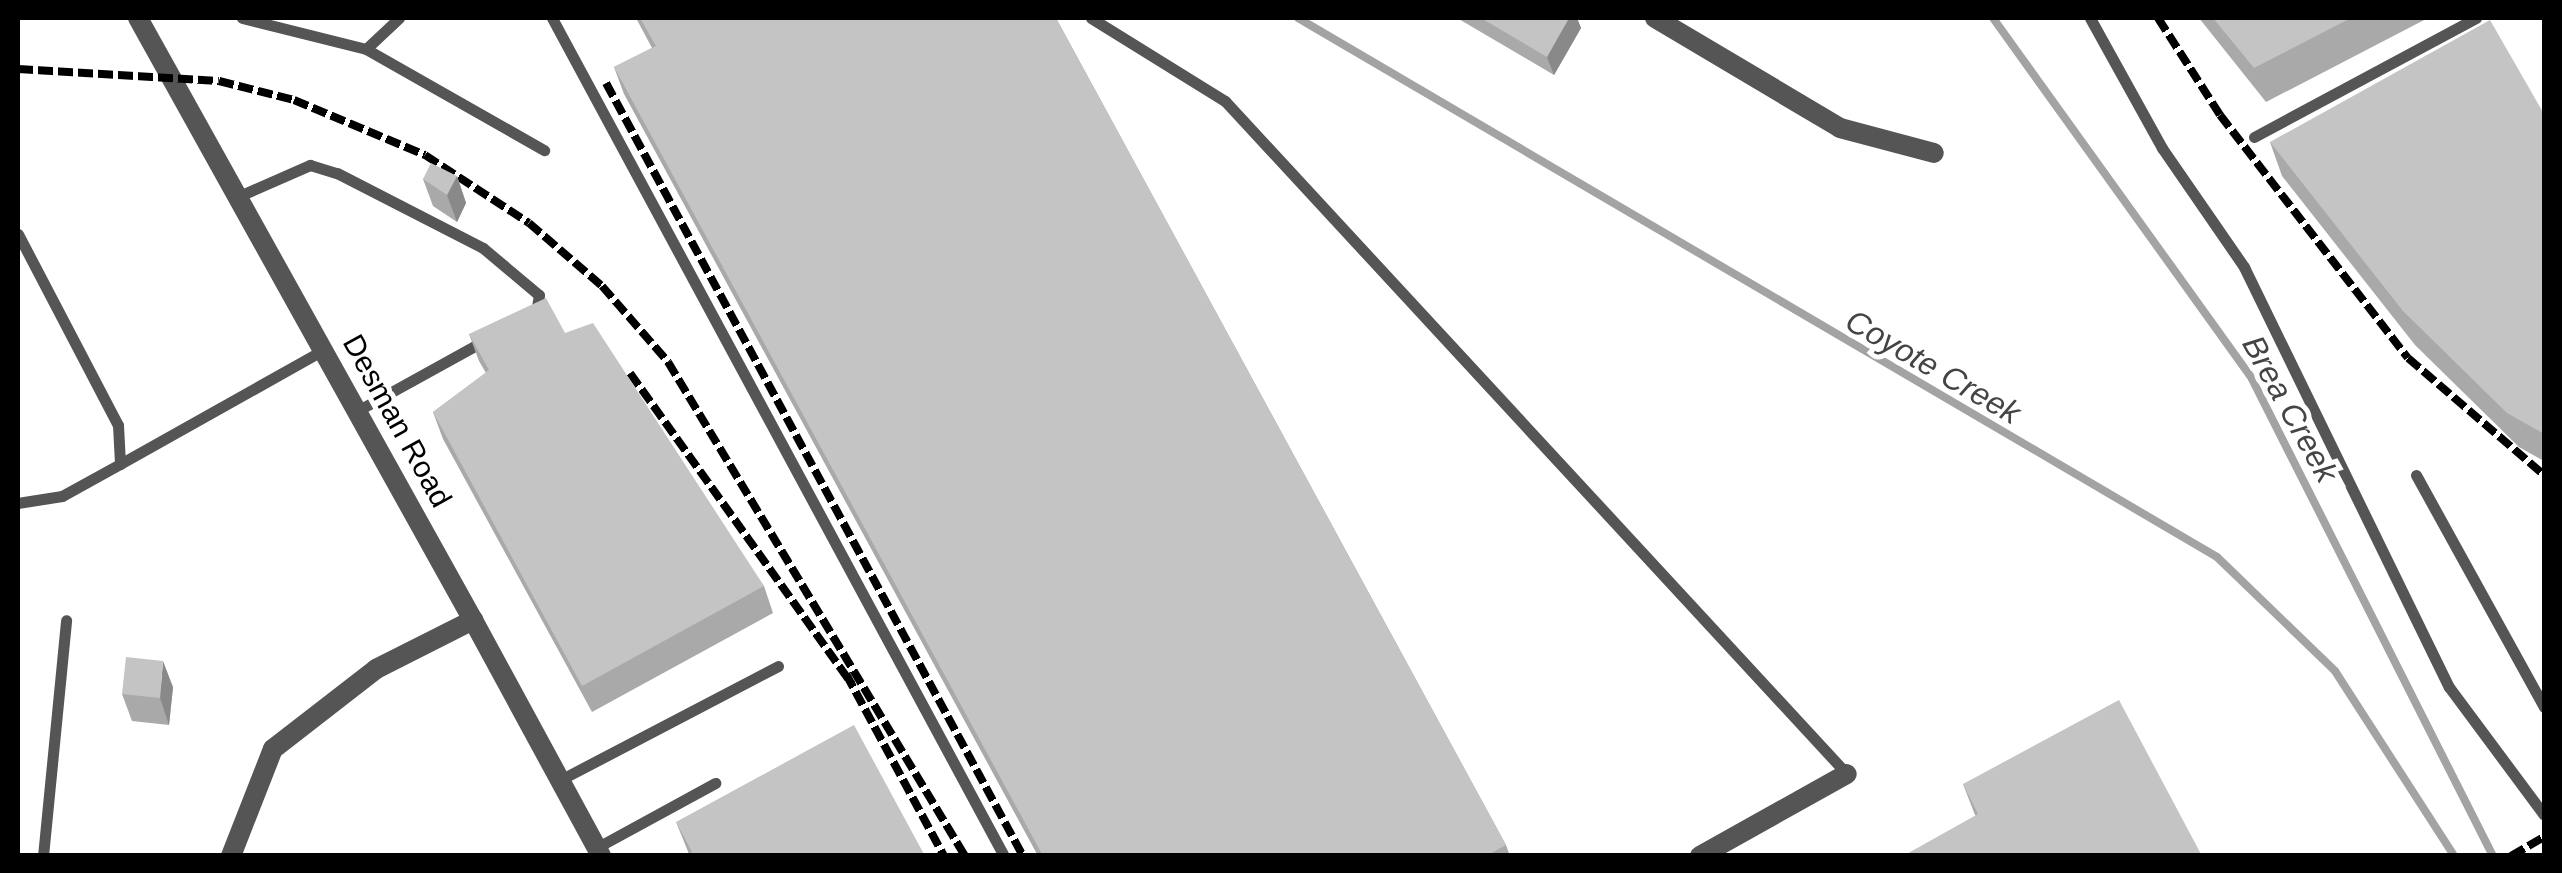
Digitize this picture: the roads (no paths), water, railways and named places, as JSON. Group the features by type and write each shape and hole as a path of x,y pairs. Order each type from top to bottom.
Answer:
{"street":[{"name":"Desman Road","path":"138,18 474,620 598,852"},
{"path":"1656,18 1680,24 1840,128 1934,154"},
{"path":"231,856 273,749 376,669 474,620"},
{"path":"1700,856 1848,774"}],"lane":[{"path":"242,18 366,49 544,150"},
{"path":"366,49 399,18"},
{"path":"552,18 1004,856"},
{"path":"1092,18 1225,101 1848,774"},
{"path":"2090,18 2262,300 2449,687 2544,814"},
{"path":"2254,137 2476,18"},
{"path":"238,197 310,165 378,190 483,248 539,295 539,310 523,319"},
{"path":"18,234 118,426 120,464"},
{"path":"357,411 507,328"},
{"path":"18,503 62,496 323,350"},
{"path":"2416,475 2544,706"},
{"path":"43,856 66,620"},
{"path":"560,780 778,666"},
{"path":"598,852 715,783"}],"waterway":[{"name":"Coyote Creek","path":"1298,18 2217,557 2335,671 2454,856"},
{"name":"Brea Creek","path":"1993,18 2252,379 2493,856"}],"railway":[{"path":"2158,18 2220,115 2408,358 2544,475"},
{"path":"18,69 219,81 294,100 425,155 529,223 602,286 668,362 965,856"},
{"path":"606,83 1023,856"},
{"path":"630,373 852,684"},
{"path":"846,674 944,856"},
{"path":"2511,856 2544,837"}]}
